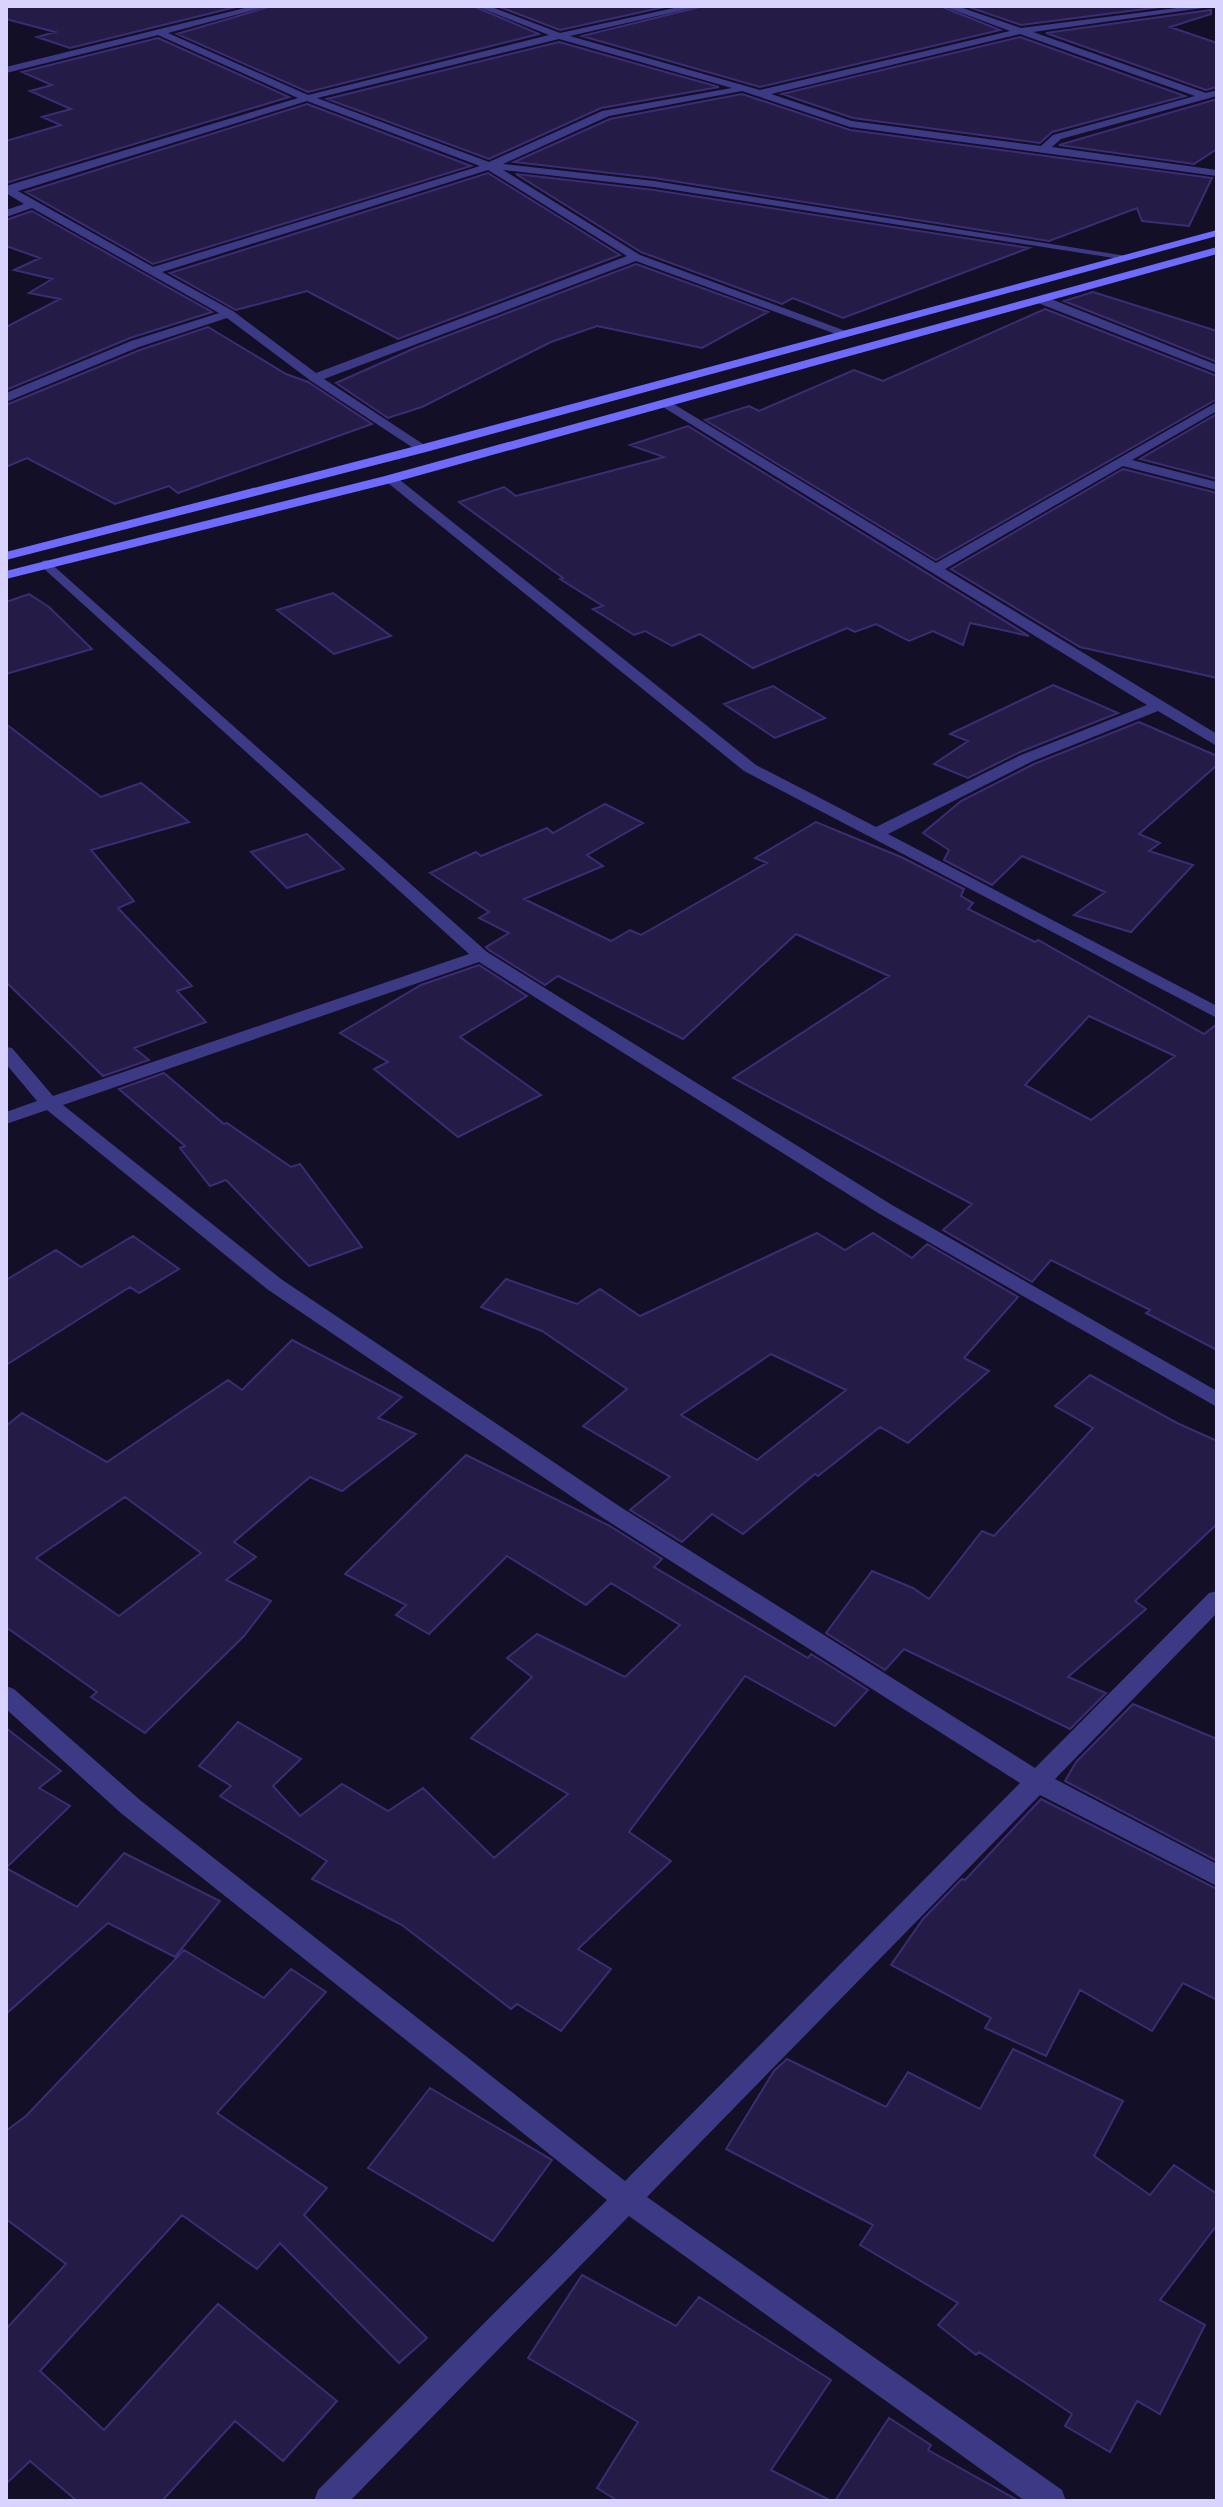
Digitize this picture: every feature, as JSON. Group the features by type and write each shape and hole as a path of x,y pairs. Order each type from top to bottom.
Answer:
{"main road":[{"path":"6,556 421,449 1216,233"},
{"path":"6,575 390,479 1217,250"}],"street":[{"path":"6,70 264,6"},
{"path":"481,6 559,36 761,93 850,124 1217,173"},
{"path":"8,189 307,98 696,6"},
{"path":"948,6 1217,100"},
{"path":"761,93 1022,31 1213,6"},
{"path":"159,32 307,98 487,165 636,257 848,334"},
{"path":"152,271 467,176 606,113 746,89"},
{"path":"1043,149 1057,137 1217,93"},
{"path":"487,165 654,184 1127,257"},
{"path":"8,189 229,314 315,378 421,449"},
{"path":"6,214 34,204"},
{"path":"315,378 636,257"},
{"path":"1042,300 1217,369"},
{"path":"6,398 135,344 229,314"},
{"path":"667,404 938,567 1158,706 1214,734"},
{"path":"938,567 1217,406"},
{"path":"1119,461 1217,486"},
{"path":"390,479 750,768 1217,1013"},
{"path":"47,564 481,956 885,1209 1217,1400"},
{"path":"877,833 1027,758 1158,706"},
{"path":"6,1118 481,956"},
{"path":"6,1052 48,1102 274,1284 611,1512 1038,1782 1217,1876"},
{"path":"329,2501 1217,1599"},
{"path":"6,1695 131,1807 626,2198 1051,2501"}],"building":[{"path":"6,6 240,6 70,48 37,37 55,32 6,19"},
{"path":"272,6 473,6 539,34 308,92 177,34"},
{"path":"497,6 669,6 560,30"},
{"path":"704,6 940,6 1000,30 760,87 582,36"},
{"path":"966,6 1168,6 1021,25"},
{"path":"1211,10 1211,14 1170,27 1217,43 1217,87 1206,90 1046,33"},
{"path":"1020,37 1185,96 1052,132 1040,143 853,118 782,94"},
{"path":"158,38 289,97 6,183 6,141 61,125 42,117 71,109 30,91 52,85 22,72"},
{"path":"559,42 719,87 601,108 489,159 327,99"},
{"path":"742,94 850,130 1212,178 1189,226 1142,221 1137,208 1049,241 654,178 514,162 610,119"},
{"path":"1217,99 1217,149 1194,164 1059,145"},
{"path":"307,104 471,166 153,264 26,192"},
{"path":"488,173 620,255 398,339 307,291 236,310 170,273"},
{"path":"516,174 654,190 1029,248 843,318 793,298 782,304 641,252"},
{"path":"32,211 212,312 130,338 6,390 6,327 60,299 29,293 52,279 14,270 40,258 6,246 6,220"},
{"path":"636,264 768,312 702,348 597,326 551,342 422,407 388,418 336,383 415,348"},
{"path":"1093,292 1217,331 1217,362 1064,301"},
{"path":"1045,309 1217,376 1217,399 936,560 705,420 749,406 759,411 854,370 883,381"},
{"path":"208,327 286,374 308,382 372,424 178,493 169,486 115,504 27,458 6,467 6,405 140,350"},
{"path":"1217,414 1217,479 1140,459"},
{"path":"688,426 1029,636 970,623 963,645 933,631 909,641 876,624 855,632 847,628 753,668 700,634 672,646 645,631 634,635 593,609 603,606 560,579 563,578 459,502 504,487 516,496 664,457 630,445"},
{"path":"1123,469 1217,493 1217,678 1080,647 951,569"},
{"path":"333,593 391,636 334,654 277,610"},
{"path":"29,594 49,607 92,649 6,674 6,602"},
{"path":"1053,685 1118,713 1020,752 968,778 934,764 968,741 950,734"},
{"path":"773,686 825,718 775,738 724,704"},
{"path":"1139,722 1217,756 1217,765 1139,834 1160,843 1149,851 1193,865 1131,932 1074,915 1105,892 1022,856 992,885 944,860 949,850 923,833 961,801 1034,764"},
{"path":"6,724 101,797 141,783 189,822 91,850 134,901 118,908 192,986 177,991 206,1022 134,1048 149,1060 103,1076 6,982"},
{"path":"605,804 643,823 587,855 603,866 524,899 611,941 630,930 641,935 767,863 755,858 816,822 901,857 964,889 961,896 973,903 968,909 1035,942 1038,940 1204,1034 1217,1024 1217,1350 1146,1313 1150,1310 1051,1260 1032,1282 943,1230 972,1204 733,1078 889,976 796,934 683,1039 558,976 545,985 489,950 486,947 509,933 479,918 489,912 430,873 476,852 481,856 547,828 553,833","holes":["1089,1016 1175,1056 1091,1120 1025,1085"]},
{"path":"307,834 344,869 287,888 251,852"},
{"path":"479,965 527,996 460,1037 541,1095 458,1137 374,1069 388,1062 340,1033 421,985"},
{"path":"164,1073 224,1124 227,1123 291,1167 300,1164 362,1247 309,1266 226,1180 210,1186 180,1148 185,1146 119,1089"},
{"path":"817,1233 845,1250 873,1233 912,1258 927,1244 1018,1297 964,1358 989,1371 908,1443 880,1427 818,1476 815,1474 743,1534 712,1514 682,1542 630,1510 670,1477 583,1426 627,1389 542,1331 481,1307 506,1279 577,1304 600,1289 640,1316","holes":["771,1354 846,1390 757,1460 681,1415"]},
{"path":"133,1236 179,1269 139,1293 130,1287 6,1365 6,1280 56,1250 81,1267"},
{"path":"292,1340 402,1397 378,1418 416,1434 342,1491 310,1477 234,1542 256,1557 226,1580 271,1601 244,1636 145,1733 91,1697 97,1692 6,1627 6,1426 22,1413 107,1462 228,1380 242,1390","holes":["125,1497 201,1553 119,1616 36,1558"]},
{"path":"1090,1375 1177,1423 1217,1441 1217,1524 1135,1601 1146,1609 1068,1677 1106,1693 1070,1729 904,1649 885,1670 826,1633 872,1571 913,1588 929,1599 982,1531 994,1536 1093,1428 1055,1406"},
{"path":"466,1455 610,1526 662,1559 654,1567 808,1658 811,1654 868,1690 835,1726 745,1676 629,1832 671,1861 578,1949 611,1969 561,2031 517,2004 511,2009 402,1925 312,1879 327,1861 220,1796 231,1786 199,1766 238,1722 301,1759 273,1786 300,1816 342,1784 388,1811 423,1788 494,1858 568,1794 471,1738 532,1677 507,1658 537,1634 625,1677 680,1625 611,1583 586,1605 507,1556 429,1634 396,1615 406,1605 345,1574"},
{"path":"1133,1704 1217,1739 1217,1861 1065,1781 1076,1762"},
{"path":"6,1728 61,1771 39,1788 70,1806 6,1868"},
{"path":"1041,1799 1217,1889 1217,2000 1183,1983 1152,2031 1080,1990 1046,2056 985,2028 991,2018 891,1965 923,1919 962,1879 965,1880"},
{"path":"124,1853 220,1901 175,1957 108,1923 6,2014 6,1868 77,1907"},
{"path":"184,1950 264,1998 291,1969 326,1992 217,2113 327,2188 304,2215 427,2338 399,2363 280,2243 257,2269 182,2215 40,2371 104,2430 218,2304 337,2401 283,2461 235,2421 162,2501 77,2501 30,2461 6,2484 6,2329 66,2264 6,2219 6,2131 26,2116"},
{"path":"1013,2049 1123,2101 1094,2156 1150,2195 1174,2165 1217,2194 1217,2225 1160,2300 1205,2325 1160,2414 1137,2401 1110,2452 1065,2426 1072,2414 979,2352 976,2355 938,2325 958,2303 860,2245 873,2225 726,2149 774,2071 787,2059 886,2107 908,2072 980,2109"},
{"path":"430,2088 552,2160 493,2241 368,2168"},
{"path":"582,2275 676,2326 699,2297 831,2380 771,2470 831,2501 618,2501 597,2488 638,2422 528,2358"},
{"path":"889,2418 931,2445 928,2450 1019,2501 835,2501"}]}
